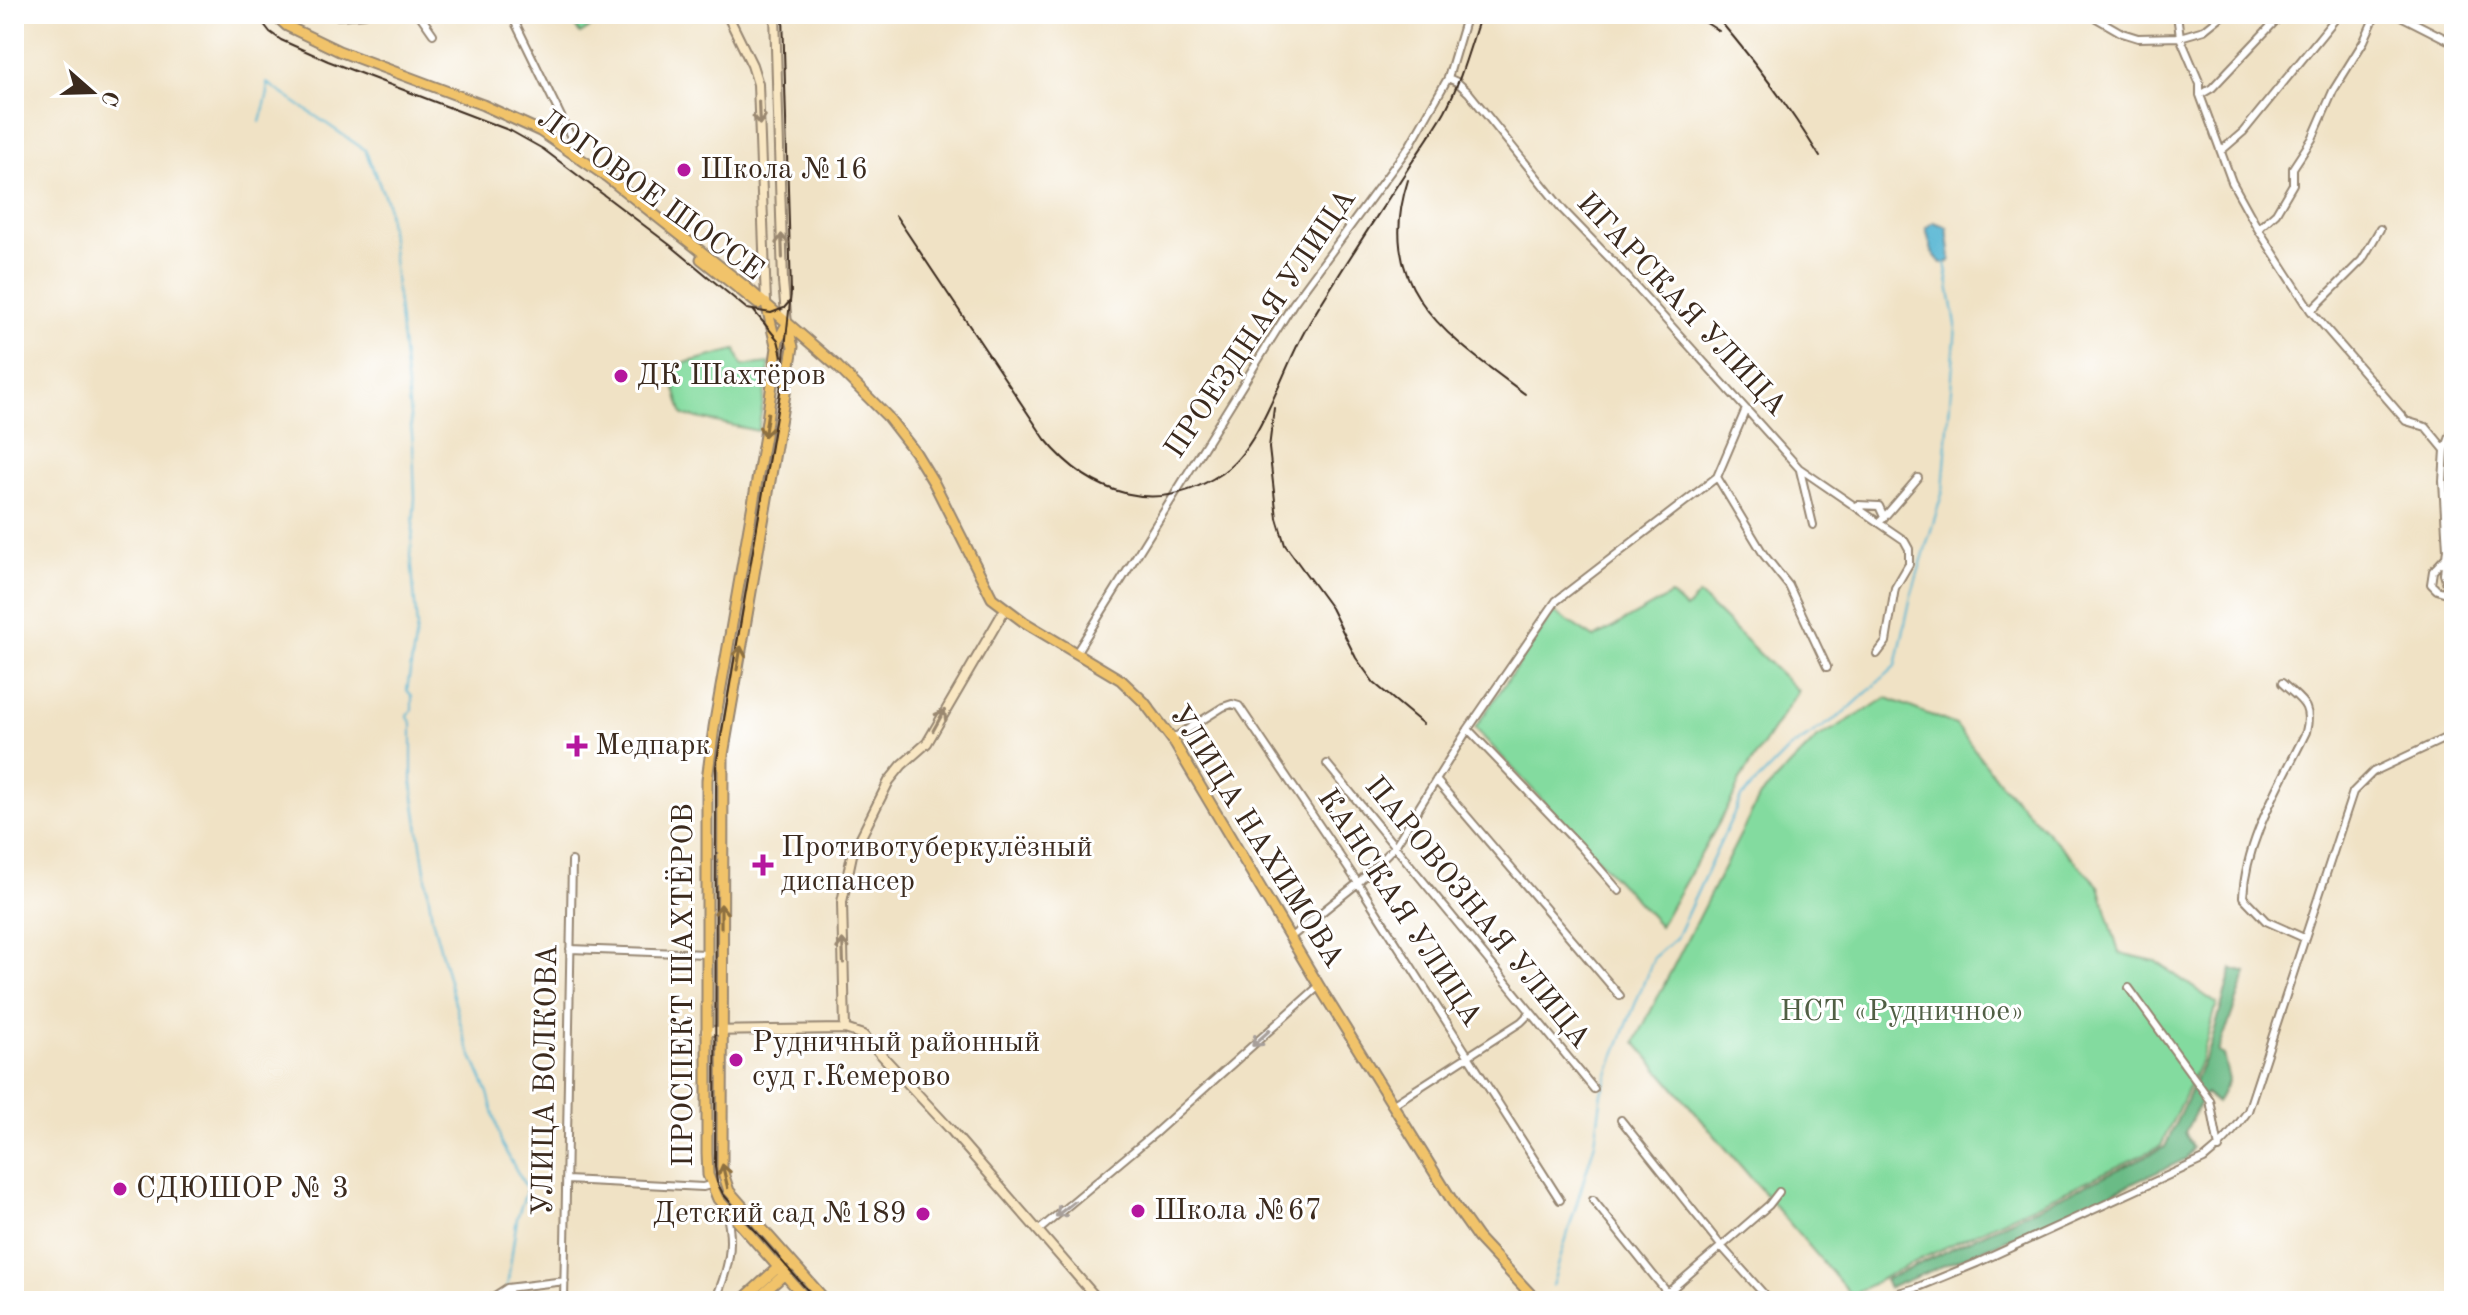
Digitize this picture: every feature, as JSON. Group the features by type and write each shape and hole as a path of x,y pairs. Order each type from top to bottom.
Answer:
{"main road":[{"name":"ЛОГОВОЕ ШОССЕ","path":"267,14 284,32 491,114 547,142 766,307"},
{"name":"ЛОГОВОЕ ШОССЕ","path":"274,14 287,26 339,51 483,105 540,131 607,177 766,307"},
{"name":"УЛИЦА НАХИМОВА","path":"766,307 868,395 894,425 929,475 992,598 1131,688 1172,739 1319,986 1478,1238 1537,1301"},
{"name":"ПРОСПЕКТ ШАХТЁРОВ","path":"766,307 777,348 759,474 710,755 706,819 707,1165 710,1185 725,1208 808,1301"},
{"name":"ПРОСПЕКТ ШАХТЁРОВ","path":"786,323 793,347 723,755 721,1161 725,1183 826,1301"},
{"path":"777,348 786,323"},
{"path":"755,1301 791,1262"},
{"path":"741,1301 782,1271"}],"street":[{"path":"338,16 365,14"},
{"path":"419,14 433,34"},
{"path":"511,14 571,137"},
{"path":"727,14 758,84 766,307"},
{"path":"775,14 786,323"},
{"name":"ПРОЕЗДНАЯ УЛИЦА","path":"1076,653 1293,304 1410,145 1448,78 1467,14"},
{"path":"2089,14 2130,36 2180,37 2204,30 2224,14"},
{"path":"2177,14 2180,37 2200,84 2200,95 2232,182 2258,229 2311,311 2406,421 2426,427 2445,450"},
{"path":"2200,95 2212,88 2282,14"},
{"path":"2221,151 2243,132 2339,14"},
{"path":"2258,229 2276,213 2293,184 2293,168 2312,139 2327,101 2364,41 2376,14"},
{"path":"2397,14 2454,43"},
{"path":"758,84 777,78"},
{"name":"ИГАРСКАЯ УЛИЦА","path":"1448,78 1469,93 1563,210 1799,468 1882,520 1904,540 1909,549 1909,564 1895,588 1886,642 1877,654"},
{"path":"2311,311 2362,260 2380,229"},
{"path":"1291,937 1358,883 1395,846 1468,729 1556,601 1717,477 1746,409"},
{"path":"2454,426 2445,450 2444,574 2454,609"},
{"path":"1799,468 1813,525"},
{"path":"1717,477 1764,555 1789,586 1827,667"},
{"path":"1882,520 1918,478"},
{"path":"1855,504 1879,506 1882,520"},
{"path":"2445,514 2454,510"},
{"path":"2445,558 2430,579 2433,587 2450,594"},
{"path":"845,1029 842,902 852,855 889,781 927,743 1005,609"},
{"path":"2282,683 2308,707 2310,715 2306,732 2259,830 2250,855 2243,897 2266,921 2304,938"},
{"name":"КАНСКАЯ УЛИЦА","path":"1172,739 1223,707 1232,704 1239,706 1358,883 1560,1200"},
{"path":"1468,729 1619,891"},
{"path":"1870,1301 1916,1288 1977,1263 2204,1159 2219,1148 2234,1133 2248,1111 2353,792 2373,772 2454,734"},
{"name":"ПАРОВОЗНАЯ УЛИЦА","path":"1327,764 1594,1089"},
{"path":"1436,780 1620,996"},
{"name":"УЛИЦА ВОЛКОВА","path":"564,1301 572,861"},
{"path":"570,949 707,954"},
{"path":"1038,1231 1154,1134 1319,986"},
{"path":"2129,988 2210,1100 2219,1148"},
{"path":"1392,1105 1521,1022 1530,1013"},
{"path":"706,1031 845,1029 859,1032 950,1129 1099,1301"},
{"path":"1621,1120 1722,1247 1770,1301"},
{"path":"567,1180 710,1185"},
{"path":"1658,1301 1769,1205 1779,1192"},
{"path":"1593,1200 1674,1301"},
{"path":"715,1301 730,1258 731,1233 725,1208"},
{"path":"487,1301 507,1288 565,1281"},
{"path":"507,1288 514,1301"}],"green space":[{"path":"568,14 612,14 580,34"},
{"path":"736,350 742,366 770,363 758,431 683,415 668,367"},
{"path":"1671,595 1686,609 1699,595 1798,691 1740,780 1732,800 1660,926 1475,728 1554,612 1594,638"},
{"name":"НСТ «Рудничное»","path":"1887,698 1956,725 2000,783 2099,886 2119,953 2155,961 2217,1004 2201,1060 2161,1146 1851,1295 1635,1042 1760,796 1816,739"},
{"path":"2232,969 2247,973 2218,1052 2223,1055 2229,1080 2217,1103 2205,1093 2185,1132 2192,1148 2186,1159 2035,1228 1889,1288 1885,1280 2165,1147 2210,1047"}],"water":[{"path":"1934,222 1947,227 1949,262 1941,263 1932,252 1926,228"}],"waterway":[{"path":"267,83 365,150 387,202 413,444 415,498 411,556 417,628 407,690 412,696 412,710 407,716 412,723 412,784 432,918 465,1040 488,1093 502,1145 527,1189 517,1218 507,1287"},
{"path":"260,122 268,93 267,84"},
{"path":"1552,1286 1595,1142 1602,1093 1614,1057 1654,957 1676,938 1741,798 1789,749 1844,713 1896,666 1911,596 1943,491 1956,325 1945,262"}],"tram line":[{"path":"256,14 281,40 511,131 543,149 670,245 747,309 771,313 784,308 790,301"},
{"path":"783,14 791,293 780,393 716,766 715,1167 723,1194 817,1301"},
{"path":"753,310 778,340 782,356"}],"railway":[{"path":"896,216 1045,439 1063,458 1083,474 1126,494 1173,494 1198,486 1222,473 1249,445 1307,327 1451,100 1481,14"},
{"path":"1692,14 1719,31"},
{"path":"1714,14 1770,83 1820,157"},
{"path":"1408,180 1400,218 1401,252 1410,281 1425,307 1445,330 1525,394"},
{"path":"1274,408 1269,448 1277,518 1285,545 1331,608 1356,658 1374,683 1423,724"}],"place":[{"name":"Школа №16","path":"684,170"},
{"name":"ДК Шахтёров","path":"621,376"},
{"name":"Медпарк","path":"577,746"},
{"name":"Противотуберкулёзный диспансер","path":"763,865"},
{"name":"Рудничный районный суд г.Кемерово","path":"736,1060"},
{"name":"СДЮШОР № 3","path":"120,1189"},
{"name":"Школа №67","path":"1138,1211"},
{"name":"Детский сад №189","path":"923,1214"}]}
